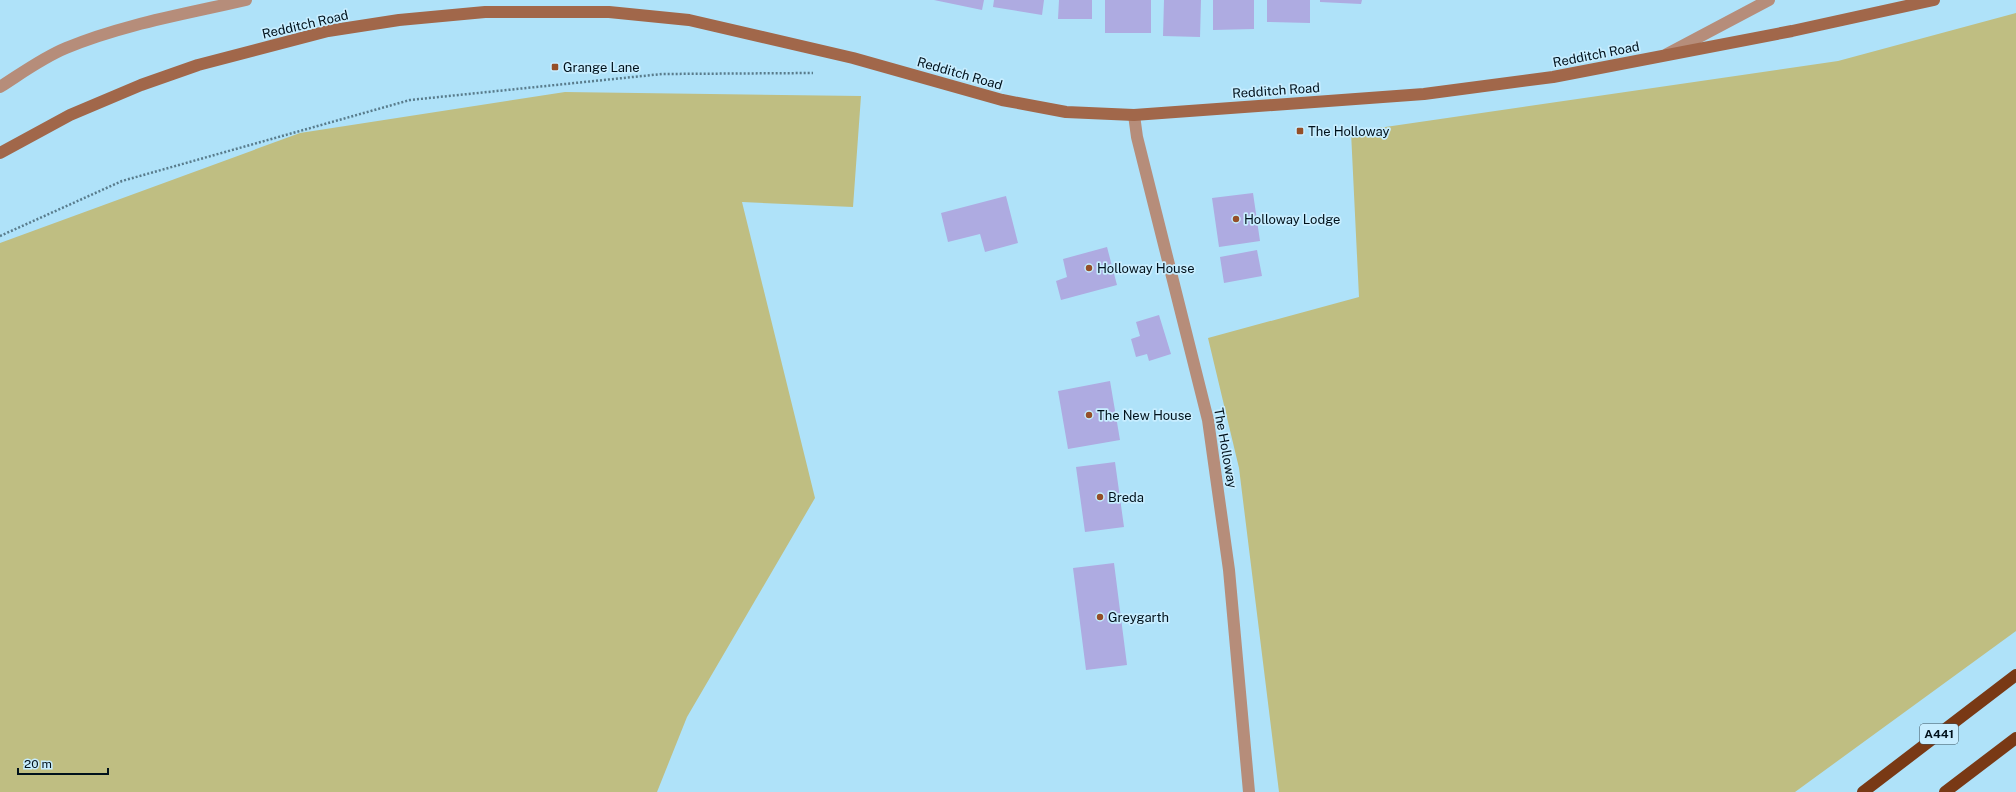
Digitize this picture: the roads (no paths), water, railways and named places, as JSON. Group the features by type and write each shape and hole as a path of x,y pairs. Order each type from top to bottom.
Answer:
{"highway":[{"name":"A441","path":"1863,792 2016,675"},
{"path":"1945,792 2016,738"}],"main road":[{"name":"Redditch Road","path":"0,153 70,115 141,85 198,65 328,31 399,20 485,12 609,6 697,21 853,58 1002,100 1066,112 1134,115 1424,94 1553,77 1792,31 1934,0"}],"street":[{"path":"0,87 40,61 66,48 141,23 246,0"},
{"path":"1664,55 1769,0"},
{"name":"The Holloway","path":"1134,115 1137,137 1208,420 1229,570 1249,792"}],"place":[{"name":"Grange Lane","path":"555,67"},
{"name":"The Holloway","path":"1300,131"},
{"name":"Holloway Lodge","path":"1236,219"},
{"name":"Holloway House","path":"1089,268"},
{"name":"The New House","path":"1089,415"},
{"name":"Breda","path":"1100,497"},
{"name":"Greygarth","path":"1100,617"}]}
